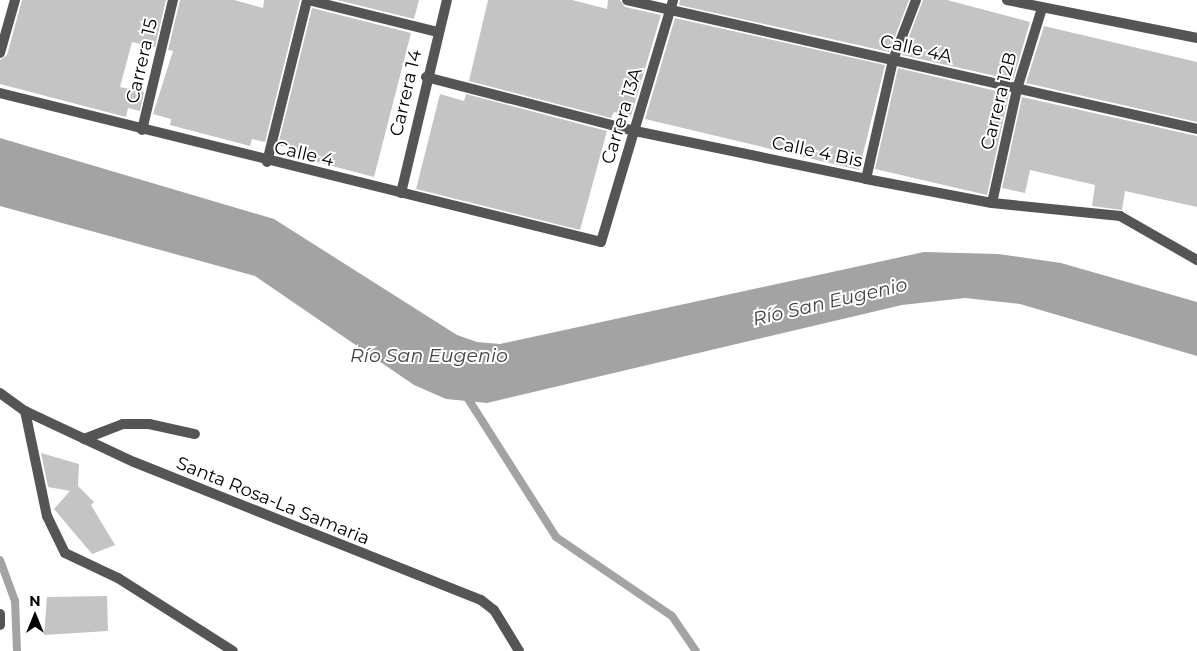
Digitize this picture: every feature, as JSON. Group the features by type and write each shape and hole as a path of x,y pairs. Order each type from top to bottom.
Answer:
{"street":[{"path":"0,53 15,0"},
{"name":"Carrera 15","path":"142,130 173,0"},
{"path":"267,162 307,0 437,32"},
{"name":"Carrera 14","path":"401,193 426,77 447,0"},
{"name":"Calle 4A","path":"627,0 672,5 893,60 1197,129"},
{"path":"866,179 893,60 916,0"},
{"path":"1007,0 1197,38"},
{"name":"Carrera 13A","path":"601,242 672,5"},
{"name":"Carrera 12B","path":"992,203 1017,89 1042,8"},
{"name":"Calle 4 Bis","path":"426,77 635,131 866,179 992,203 1120,216 1197,258"},
{"name":"Calle 4","path":"0,93 267,162 601,242"},
{"name":"Santa Rosa-La Samaria","path":"0,393 24,410 84,439 285,525 481,600 494,610 519,651"},
{"path":"24,410 47,516 65,553 118,578 232,651"},
{"path":"84,439 122,424 149,424 195,434"},
{"path":"0,614 0,625"}],"water":[{"name":"Río San Eugenio","path":"0,138 274,219 457,335 477,342 500,344 924,252 998,254 1061,263 1197,302 1197,356 1020,304 965,298 902,305 487,403 446,399 414,385 255,276 0,206"}],"building":[{"path":"22,0 166,0 155,47 132,42 120,87 144,92 140,111 128,108 126,117 0,84 0,60 7,55"},
{"path":"180,0 234,0 263,8 264,0 300,0 265,142 252,139 250,146 170,125 171,119 153,114 173,51 168,50"},
{"path":"337,0 419,0 414,19"},
{"path":"488,0 572,0 607,9 608,0 620,0 625,7 661,15 631,116 614,112 611,118 469,81"},
{"path":"680,0 909,0 889,52 679,5"},
{"path":"923,0 947,0 1030,22 1013,80 902,55"},
{"path":"312,8 411,33 374,177 294,156 295,150 278,145"},
{"path":"675,18 885,65 859,170 645,119"},
{"path":"1044,26 1197,62 1197,122 1026,83"},
{"path":"898,68 1009,94 987,195 875,169"},
{"path":"440,94 464,101 466,94 607,131 580,230 416,189"},
{"path":"1022,97 1197,136 1197,207 1125,191 1122,210 1092,206 1095,185 1030,170 1025,193 1002,188"},
{"path":"41,453 79,464 78,486 94,502 91,505 115,545 92,554 54,509 70,491 48,487"},
{"path":"107,596 108,631 44,635 47,597"}],"waterway":[{"path":"465,394 556,537 672,616 696,651"},
{"path":"0,560 15,601 17,651"}]}
